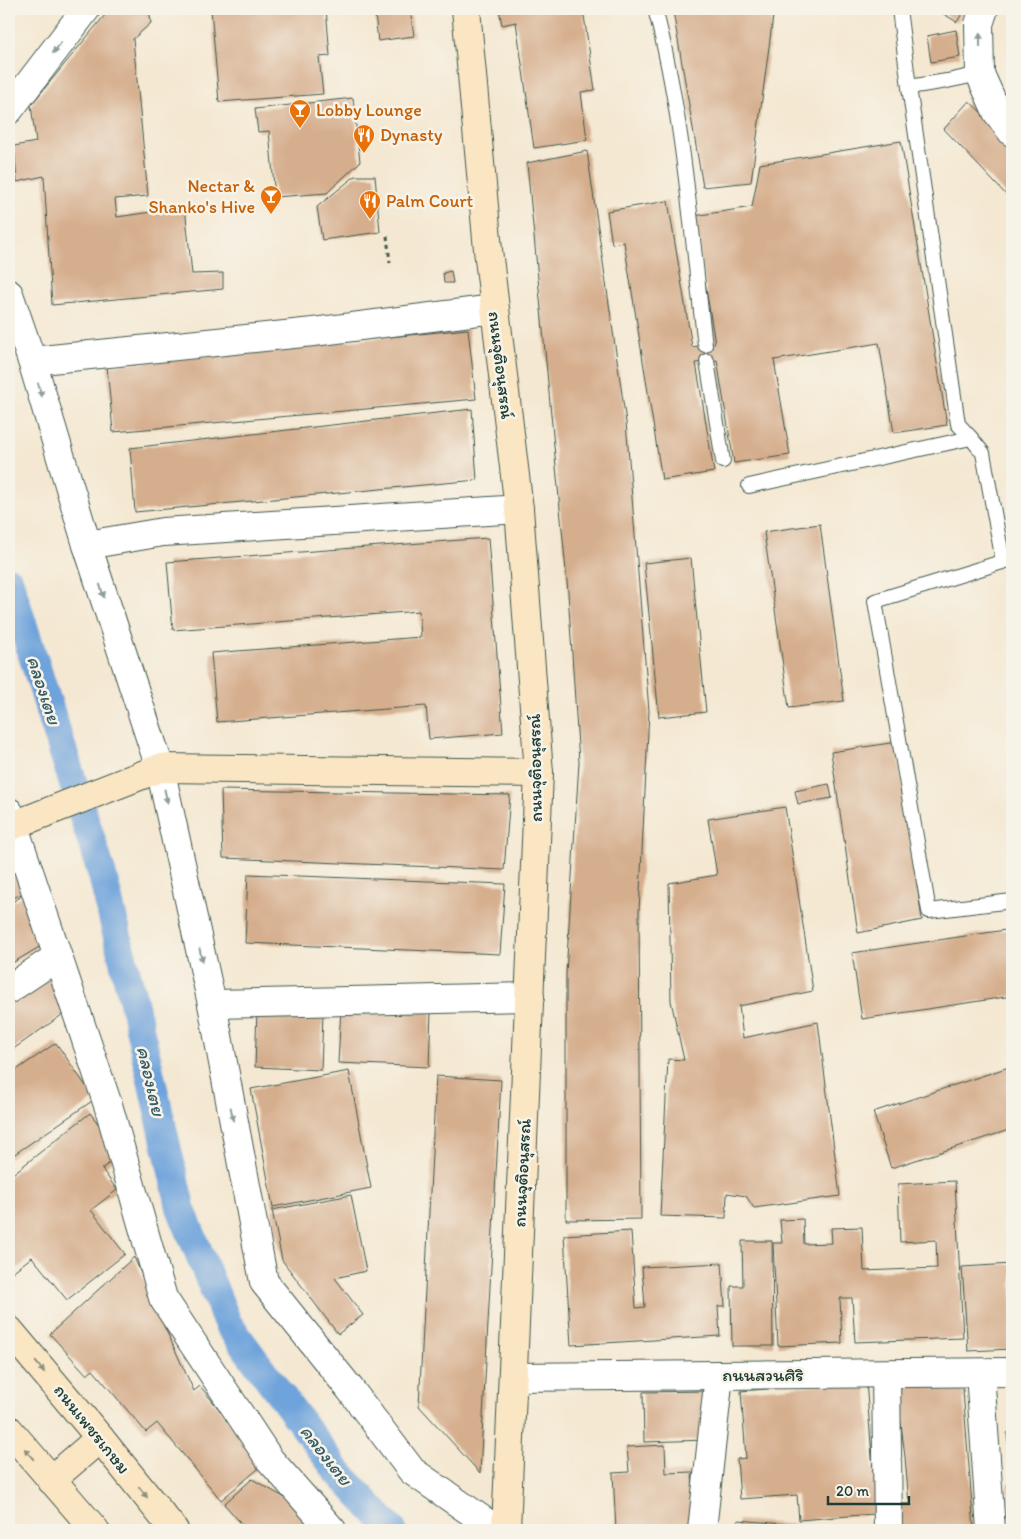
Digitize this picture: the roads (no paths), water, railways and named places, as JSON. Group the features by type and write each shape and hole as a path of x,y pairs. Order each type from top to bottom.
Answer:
{"street":[{"path":"9,110 86,9"},
{"name":"ถนนจุติอนุสรณ์","path":"466,9 494,309 519,509 539,773 506,1530"},
{"path":"984,9 979,24 980,74 997,112 1012,132"},
{"path":"9,294 32,361 87,545 160,768 212,1004 264,1282 412,1470 497,1530"},
{"path":"32,361 313,332 494,309"},
{"path":"87,545 163,532 519,509"},
{"path":"332,1530 270,1460 164,1298 109,1108 10,822 160,768 539,773"},
{"path":"9,989 57,957"},
{"path":"212,1004 530,997"},
{"name":"ถนนเพชรเกษม","path":"9,1330 174,1530"},
{"name":"ถนนสวนศิริ","path":"513,1377 1012,1372"},
{"path":"980,1373 991,1530"},
{"path":"886,1374 888,1530"},
{"path":"702,1530 719,1375"},
{"path":"9,1430 95,1530"},
{"path":"51,1480 100,1438"}],"lane":[{"path":"654,9 664,46 681,146 705,345"},
{"path":"899,9 958,424 983,453 1008,560 875,601 929,911 1012,901"},
{"path":"909,87 980,74"},
{"path":"707,362 723,461"},
{"path":"749,486 971,438"}],"waterway":[{"name":"คลองเตย","path":"9,581 102,874 181,1209 228,1324 338,1472 392,1530"}],"place":[{"name":"Lobby Lounge","path":"300,129"},
{"name":"Dynasty","path":"364,154"},
{"name":"Nectar & Shanko's Hive","path":"271,215"},
{"name":"Palm Court","path":"370,220"}]}
